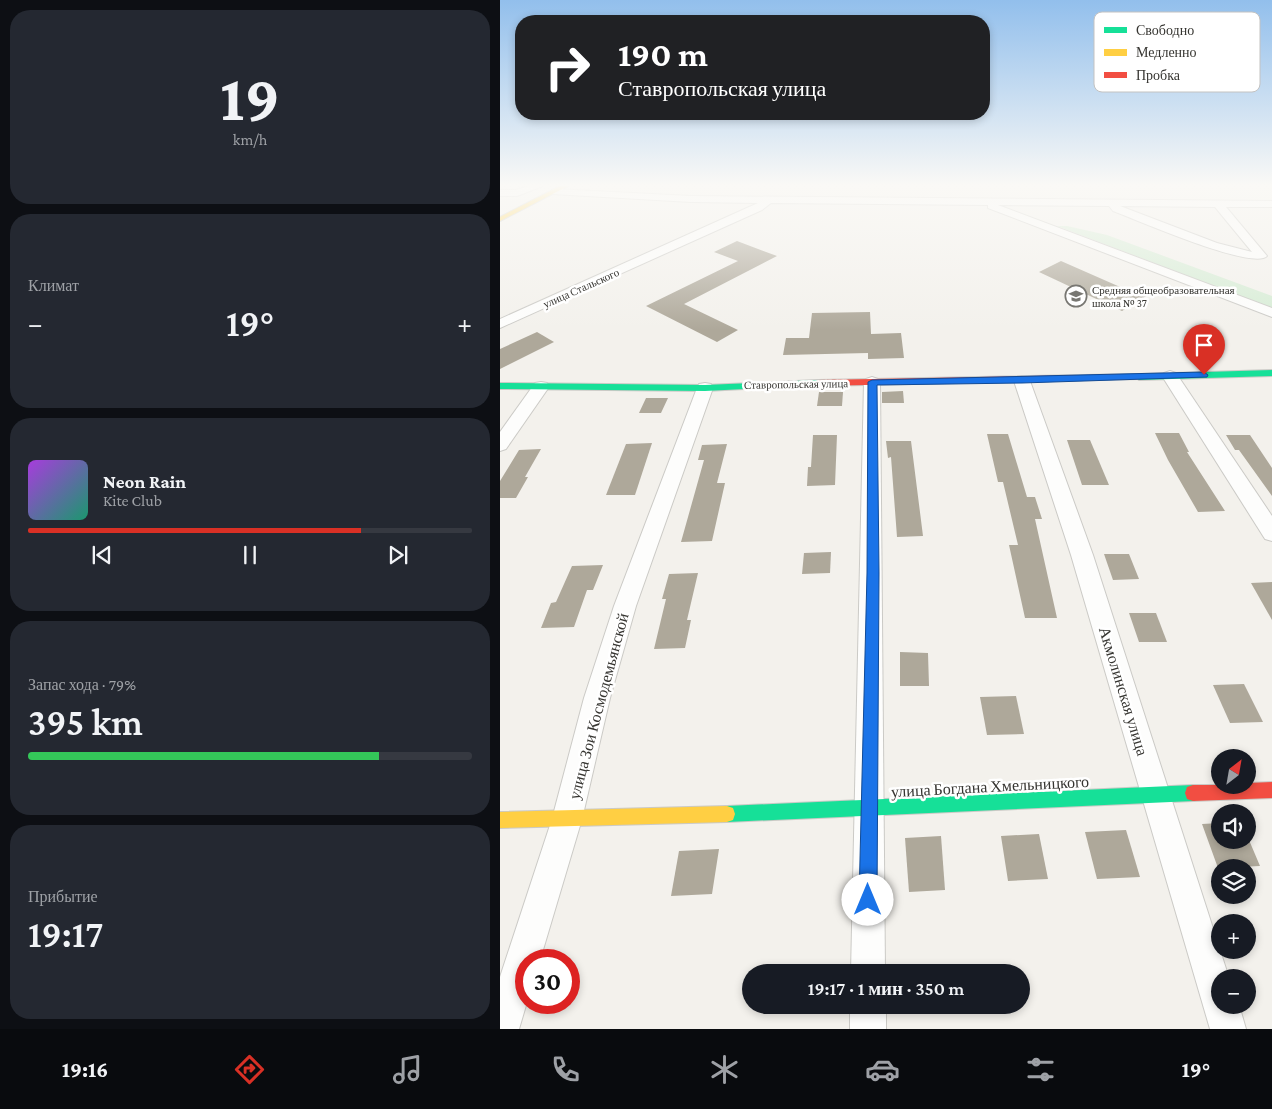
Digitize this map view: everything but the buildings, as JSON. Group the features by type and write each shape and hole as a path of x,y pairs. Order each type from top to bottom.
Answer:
{"street":[{"name":"улица Стальского","path":"500,324 700,234"},
{"path":"1064,234 1272,314"},
{"path":"1184,234 1247,256 1261,256 1243,234"},
{"name":"Ставропольская улица","path":"500,386 705,388 769,384 1022,380 1272,373"},
{"path":"1170,376 1272,533"},
{"name":"Акмолинская улица","path":"1022,380 1082,555 1211,975"},
{"path":"868,964 868,809 873,573 872,382"},
{"path":"500,445 541,387"},
{"name":"улица Зои Космодемьянской","path":"501,1029 568,820 597,698 625,606 705,388"},
{"name":"улица Богдана Хмельницкого","path":"500,820 568,820 868,809 1155,793 1272,790"},
{"path":"868,1014 868,1029"},
{"name":"Акмолинская улица","path":"1223,1014 1228,1029"}],"green space":[{"path":"1078,234 1107,235 1272,296 1272,308"}],"traffic: fast":[{"path":"1139,377 1272,373"},
{"path":"500,386 705,388 818,383"},
{"path":"727,814 1193,793"}],"traffic: slow":[{"path":"500,820 727,814"}],"traffic: jam":[{"path":"818,383 1139,377"},
{"path":"1193,793 1272,790"}],"place":[{"name":"Средняя общеобразовательная школа № 37","path":"1076,296"}],"route":[{"path":"868,900 873,573 872,382 1204,375"}]}
